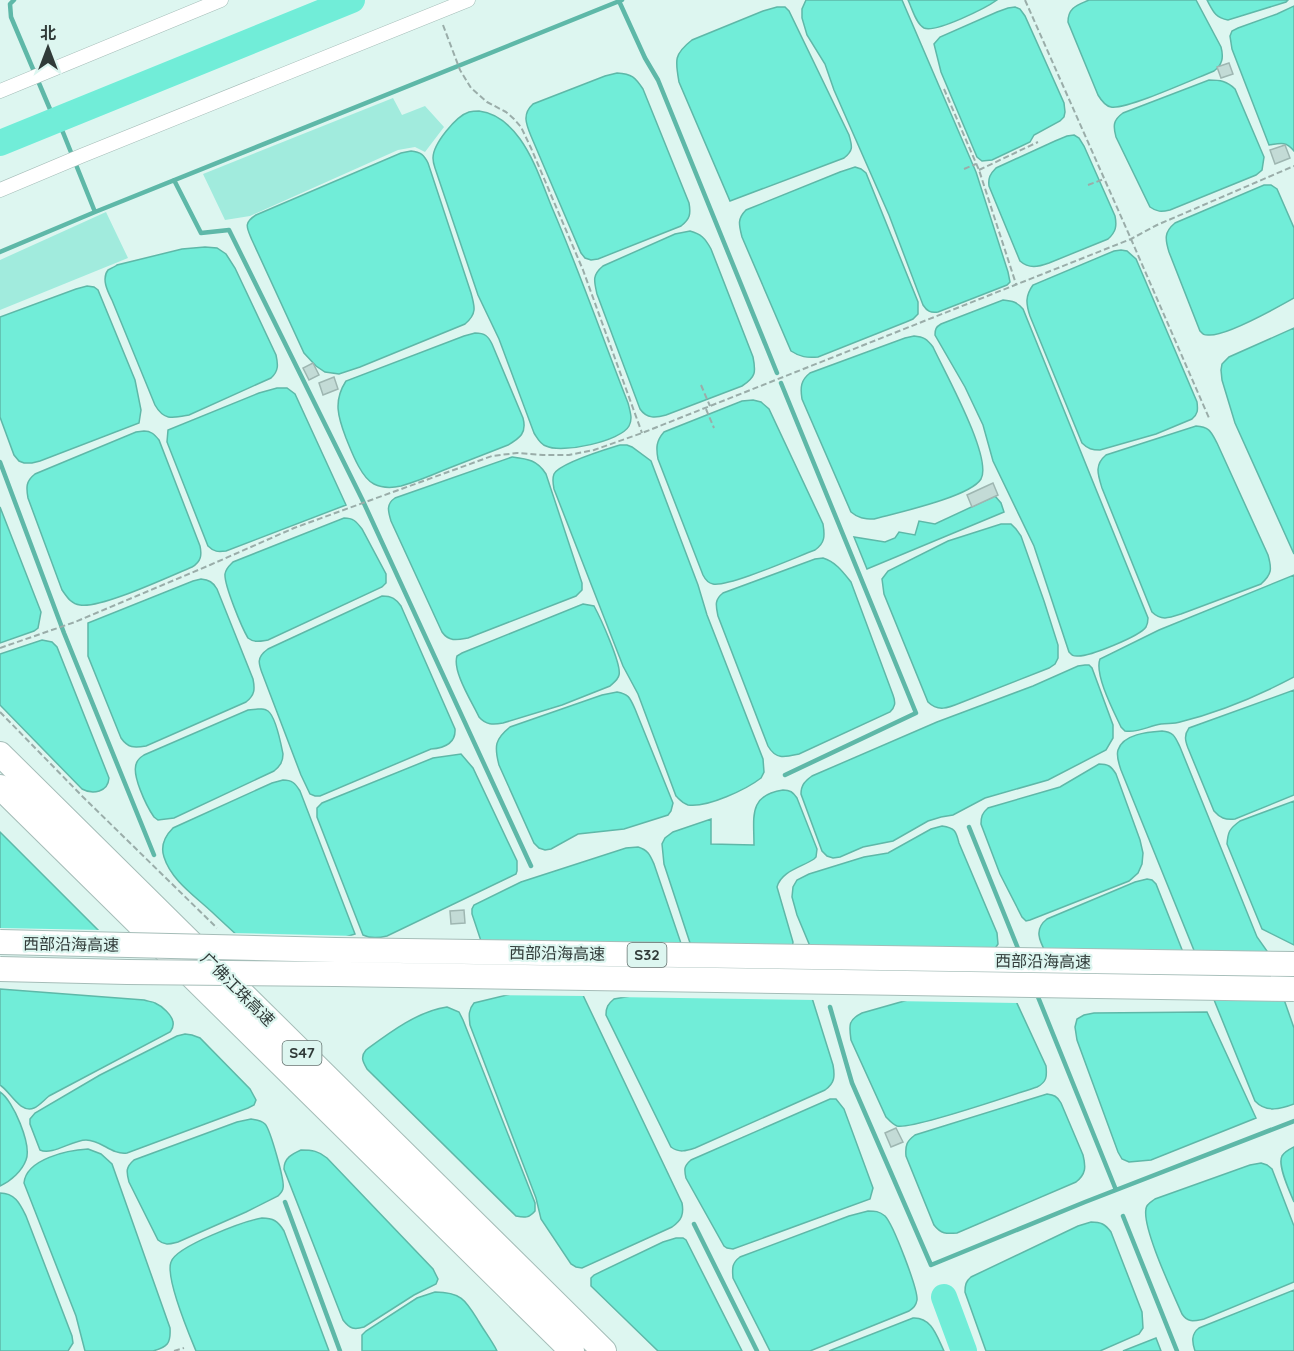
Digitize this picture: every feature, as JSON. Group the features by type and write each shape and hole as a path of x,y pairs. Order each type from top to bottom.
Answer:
{"highway":[{"name":"广佛江珠高速","path":"0,754 604,1351"},
{"name":"广佛江珠高速","path":"0,787 572,1351"},
{"name":"西部沿海高速","path":"0,942 360,950 1294,964"},
{"name":"西部沿海高速","path":"0,969 1294,989"}],"street":[{"path":"0,91 221,0"},
{"path":"0,190 468,0"}],"path":[{"path":"1025,0 1209,418"},
{"path":"438,12 460,70 471,88 487,102 506,112 521,127 583,270 642,433"},
{"path":"944,88 979,170 1016,284"},
{"path":"979,170 1038,142"},
{"path":"964,169 976,164"},
{"path":"0,648 75,622 294,528 492,456 517,453 569,455 594,450 642,433 1131,239 1157,225 1294,166"},
{"path":"1088,185 1104,179"},
{"path":"701,385 710,406"},
{"path":"705,408 714,428"},
{"path":"0,712 219,931"},
{"path":"174,1351 184,1348"}],"shaded area":[{"path":"806,0 902,0 976,172 1008,272 1010,282 1007,285 938,312 929,311 923,305 889,215 834,90 825,64 807,35 802,18 802,9"},
{"path":"908,0 997,0 961,19 930,29 924,28 919,23"},
{"path":"1089,0 1196,0 1221,47 1221,64 1214,71 1161,93 1131,104 1111,107 1098,95 1068,22 1072,10"},
{"path":"1207,0 1288,0 1228,20 1217,16"},
{"path":"1294,6 1294,151 1283,144 1269,145 1232,49 1230,36 1232,31 1238,28"},
{"path":"777,7 785,7 789,11 849,135 851,148 844,158 730,201 679,82 677,58 682,49 692,40"},
{"path":"1015,7 1020,9 1025,16 1064,103 1064,117 1034,135 1030,142 992,160 982,161 977,157 941,72 934,44 940,37 997,12"},
{"path":"617,73 633,77 643,89 689,203 690,213 681,226 591,260 585,258 581,253 529,132 526,115 533,104"},
{"path":"1209,80 1229,84 1235,89 1264,157 1262,170 1256,175 1170,210 1155,210 1150,207 1116,137 1114,126 1116,121 1123,113"},
{"path":"393,98 402,115 425,106 444,127 425,152 415,147 398,150 250,216 225,220 203,174"},
{"path":"479,111 497,117 512,129 525,147 538,173 628,403 631,415 629,426 615,437 590,445 554,448 542,444 534,433 499,339 478,295 433,162 437,145 452,125 469,112"},
{"path":"1074,135 1084,146 1115,216 1115,229 1108,239 1045,264 1027,265 1020,261 989,186 990,176 996,168 1055,141"},
{"path":"411,151 422,154 428,163 471,293 473,313 465,324 360,367 339,374 325,372 304,353 252,240 248,223 256,215 401,153"},
{"path":"855,167 866,173 918,302 918,314 913,319 818,357 801,356 791,351 742,237 740,219 746,210"},
{"path":"1264,185 1271,185 1277,189 1294,228 1294,298 1238,327 1204,335 1200,331 1169,252 1167,233 1175,223"},
{"path":"106,212 128,258 0,310 0,260"},
{"path":"690,231 702,237 711,249 753,357 754,374 742,386 666,415 652,417 640,409 597,294 595,278 603,266 675,234"},
{"path":"217,248 226,254 235,268 276,355 277,367 271,378 189,415 169,417 162,414 155,405 107,289 105,277 108,270 117,265 182,249"},
{"path":"1121,250 1127,251 1136,259 1197,402 1197,410 1192,419 1156,434 1095,450 1082,443 1030,316 1027,296 1033,285"},
{"path":"87,286 98,290 135,380 141,410 139,423 40,461 24,463 14,455 0,417 0,317"},
{"path":"1003,300 1014,302 1023,309 1148,618 1146,627 1142,631 1103,650 1074,656 1069,652 1034,546 993,461 983,425 965,387 935,335 936,328 941,324"},
{"path":"1294,328 1294,554 1235,423 1221,370 1222,364 1229,357"},
{"path":"475,333 486,336 492,344 523,418 522,434 508,445 406,484 384,487 369,481 354,456 339,416 339,395 346,381"},
{"path":"914,336 925,339 933,347 956,393 980,453 983,468 981,479 974,486 948,498 874,519 861,518 851,512 802,399 802,384 810,373"},
{"path":"287,388 295,394 346,505 226,551 214,550 208,546 167,442 168,430 259,393"},
{"path":"742,401 761,402 769,409 823,524 824,539 815,550 733,581 713,584 703,575 658,459 657,445 664,432"},
{"path":"1196,426 1210,431 1217,443 1268,555 1270,571 1261,584 1181,614 1162,618 1152,612 1102,488 1098,466 1106,455"},
{"path":"136,432 152,433 159,440 200,546 200,558 192,567 135,591 90,605 74,603 62,590 28,498 28,482 35,474"},
{"path":"620,445 632,447 651,461 763,759 764,772 761,778 737,792 705,804 688,805 676,796 638,694 623,666 554,489 553,476 565,465"},
{"path":"512,457 532,461 546,474 582,583 582,590 576,596 468,638 450,639 442,632 391,521 389,505 395,498"},
{"path":"995,496 1004,512 867,569 854,537 885,542 895,538 899,532 915,535 919,521 935,524"},
{"path":"0,507 41,612 38,628 0,643"},
{"path":"344,518 354,520 362,529 386,574 386,583 382,587 268,640 250,640 227,587 225,574 228,567 233,562"},
{"path":"1001,524 1011,524 1021,536 1058,645 1058,658 1049,668 951,706 936,707 928,702 884,594 882,579 888,571 948,541"},
{"path":"823,558 842,571 851,582 893,695 894,705 890,712 799,754 781,756 774,754 768,746 718,616 716,603 723,593"},
{"path":"1294,575 1294,677 1238,703 1178,723 1156,725 1135,731 1125,731 1121,727 1102,683 1100,659 1159,630"},
{"path":"201,579 210,582 217,589 253,679 253,694 246,702 146,746 129,745 121,738 88,656 88,623"},
{"path":"382,596 393,598 401,606 455,729 454,738 445,746 431,749 320,796 315,796 310,794 301,775 261,669 259,662 261,656 268,649"},
{"path":"583,604 594,606 605,630 619,670 617,680 610,686 562,705 503,723 484,722 479,717 460,678 457,670 457,656"},
{"path":"42,640 52,642 57,647 109,778 106,786 99,791 91,792 82,789 0,705 0,654"},
{"path":"1089,665 1113,725 1113,738 1106,750 1048,780 985,798 953,815 928,821 893,841 863,847 833,858 822,851 801,794 804,784 812,776 937,722 1033,686 1078,666"},
{"path":"1294,690 1294,795 1235,819 1221,817 1214,811 1188,748 1187,731 1189,728"},
{"path":"617,692 627,695 633,705 673,803 671,811 668,815 624,829 578,834 551,849 539,848 534,843 499,765 496,748 501,735 510,727 602,695"},
{"path":"264,709 271,714 276,725 283,754 282,762 274,771 174,818 158,820 154,817 137,782 135,767 139,759 248,710"},
{"path":"1162,731 1172,734 1180,747 1257,937 1267,951 1294,1028 1294,1104 1289,1106 1269,1109 1255,1101 1121,770 1117,752 1125,740 1137,735"},
{"path":"461,754 473,768 517,861 516,874 387,936 375,938 363,935 317,817 317,808 322,803 433,758"},
{"path":"1099,764 1109,766 1116,774 1140,840 1143,853 1138,873 1129,881 1026,921 1000,874 981,824 982,815 988,808 1060,787"},
{"path":"283,780 293,782 300,791 355,934 266,962 178,880 167,865 163,845 173,828"},
{"path":"788,790 797,798 817,849 814,859 787,873 777,887 793,942 792,949 693,952 664,864 662,844 665,838 673,832 711,819 711,844 754,845 754,817 758,802 772,793"},
{"path":"1294,801 1294,945 1262,929 1227,844 1230,831 1240,821"},
{"path":"942,826 952,829 957,836 997,933 998,944 994,950 827,987 797,915 792,897 793,887 797,880 864,857 888,853 931,829"},
{"path":"0,832 107,939 0,936"},
{"path":"638,847 648,853 654,864 687,961 491,971 472,914 474,905 521,882 626,848"},
{"path":"1147,879 1156,884 1194,980 1046,953 1041,944 1039,931 1047,919"},
{"path":"802,966 833,1065 834,1076 831,1085 825,1090 695,1148 683,1151 671,1147 606,1015 609,1004 614,999"},
{"path":"1003,973 1046,1066 1045,1081 1037,1087 922,1123 906,1126 894,1124 886,1117 851,1040 850,1027 854,1018 862,1013"},
{"path":"556,983 581,991 683,1207 680,1219 672,1227 582,1268 571,1264 541,1219 536,1198 469,1019 474,1003"},
{"path":"0,989 144,1000 164,1008 172,1019 173,1027 170,1032 49,1096 36,1107 24,1108 0,1085"},
{"path":"447,1007 459,1012 463,1020 535,1203 535,1211 529,1216 516,1216 367,1069 363,1062 366,1050 394,1030 425,1013"},
{"path":"1207,1012 1256,1118 1151,1160 1129,1162 1122,1159 1077,1040 1075,1027 1077,1019 1094,1013"},
{"path":"185,1034 200,1038 250,1089 256,1100 254,1105 127,1153 116,1152 97,1142 86,1140 50,1151 40,1150 30,1124 30,1119 35,1113 100,1075"},
{"path":"0,1092 16,1113 24,1134 27,1153 19,1172 0,1186"},
{"path":"1047,1094 1055,1096 1061,1103 1083,1155 1085,1167 1082,1176 1076,1182 957,1233 941,1232 934,1225 906,1156 908,1141 915,1135"},
{"path":"830,1099 836,1099 844,1109 873,1188 870,1199 733,1249 724,1246 686,1178 687,1164 691,1160"},
{"path":"251,1119 265,1124 273,1145 283,1183 278,1196 178,1242 165,1244 158,1240 129,1182 127,1172 129,1165 134,1160"},
{"path":"1294,1147 1294,1202 1281,1160 1285,1153"},
{"path":"88,1149 101,1154 112,1164 170,1328 169,1341 158,1350 85,1351 76,1316 24,1183 32,1168 49,1157"},
{"path":"301,1150 315,1151 327,1158 433,1269 438,1279 436,1284 414,1295 364,1327 350,1327 343,1320 284,1169 287,1159"},
{"path":"1261,1163 1272,1169 1294,1226 1294,1282 1204,1319 1189,1320 1182,1314 1153,1245 1146,1218 1147,1206 1155,1199"},
{"path":"0,1193 13,1197 26,1216 72,1336 73,1343 68,1351 0,1351"},
{"path":"868,1211 885,1216 894,1231 914,1283 917,1300 915,1305 909,1311 810,1351 770,1351 733,1278 735,1261 740,1257 849,1216"},
{"path":"262,1218 275,1221 284,1231 329,1351 196,1351 174,1293 171,1262 185,1249 198,1242 227,1229"},
{"path":"1091,1222 1103,1224 1111,1232 1142,1312 1143,1328 1139,1334 1100,1351 986,1351 965,1292 968,1280 1078,1226"},
{"path":"676,1238 686,1240 742,1351 658,1351 591,1286 591,1278 594,1275"},
{"path":"1294,1290 1294,1351 1195,1351 1193,1338 1199,1328"},
{"path":"435,1292 444,1292 462,1299 497,1351 362,1351 362,1335 366,1331 417,1298"},
{"path":"913,1318 929,1324 944,1351 829,1351"},
{"path":"1156,1338 1161,1351 1123,1351"}],"pier":[{"path":"0,928 102,930 109,937 0,939"},
{"path":"230,933 357,936 266,965"},
{"path":"802,963 816,1000 613,997"},
{"path":"1006,971 1020,1003 892,1001"},
{"path":"556,980 583,989 586,996 493,995"}],"building":[{"path":"1229,63 1233,74 1221,78 1217,67"},
{"path":"1285,145 1290,158 1275,164 1270,150"},
{"path":"313,363 319,375 309,380 303,368"},
{"path":"334,377 338,389 323,395 319,383"},
{"path":"993,483 998,495 972,507 967,495"},
{"path":"464,910 465,923 451,924 450,911"},
{"path":"896,1128 903,1142 891,1147 885,1133"}],"waterway":[{"path":"14,0 10,4 11,17 55,121"},
{"path":"0,143 352,0"},
{"path":"0,252 622,0"},
{"path":"619,1 645,58 658,80 777,373"},
{"path":"58,120 95,212"},
{"path":"174,180 201,233 229,230 362,499 531,866"},
{"path":"781,383 916,713 785,775"},
{"path":"0,462 64,633 154,855"},
{"path":"969,827 1019,951"},
{"path":"1036,992 1116,1190"},
{"path":"830,1007 852,1083 931,1265 1294,1121"},
{"path":"285,1202 340,1351"},
{"path":"1123,1216 1177,1351"},
{"path":"694,1224 757,1351"},
{"path":"944,1297 964,1351"}]}
